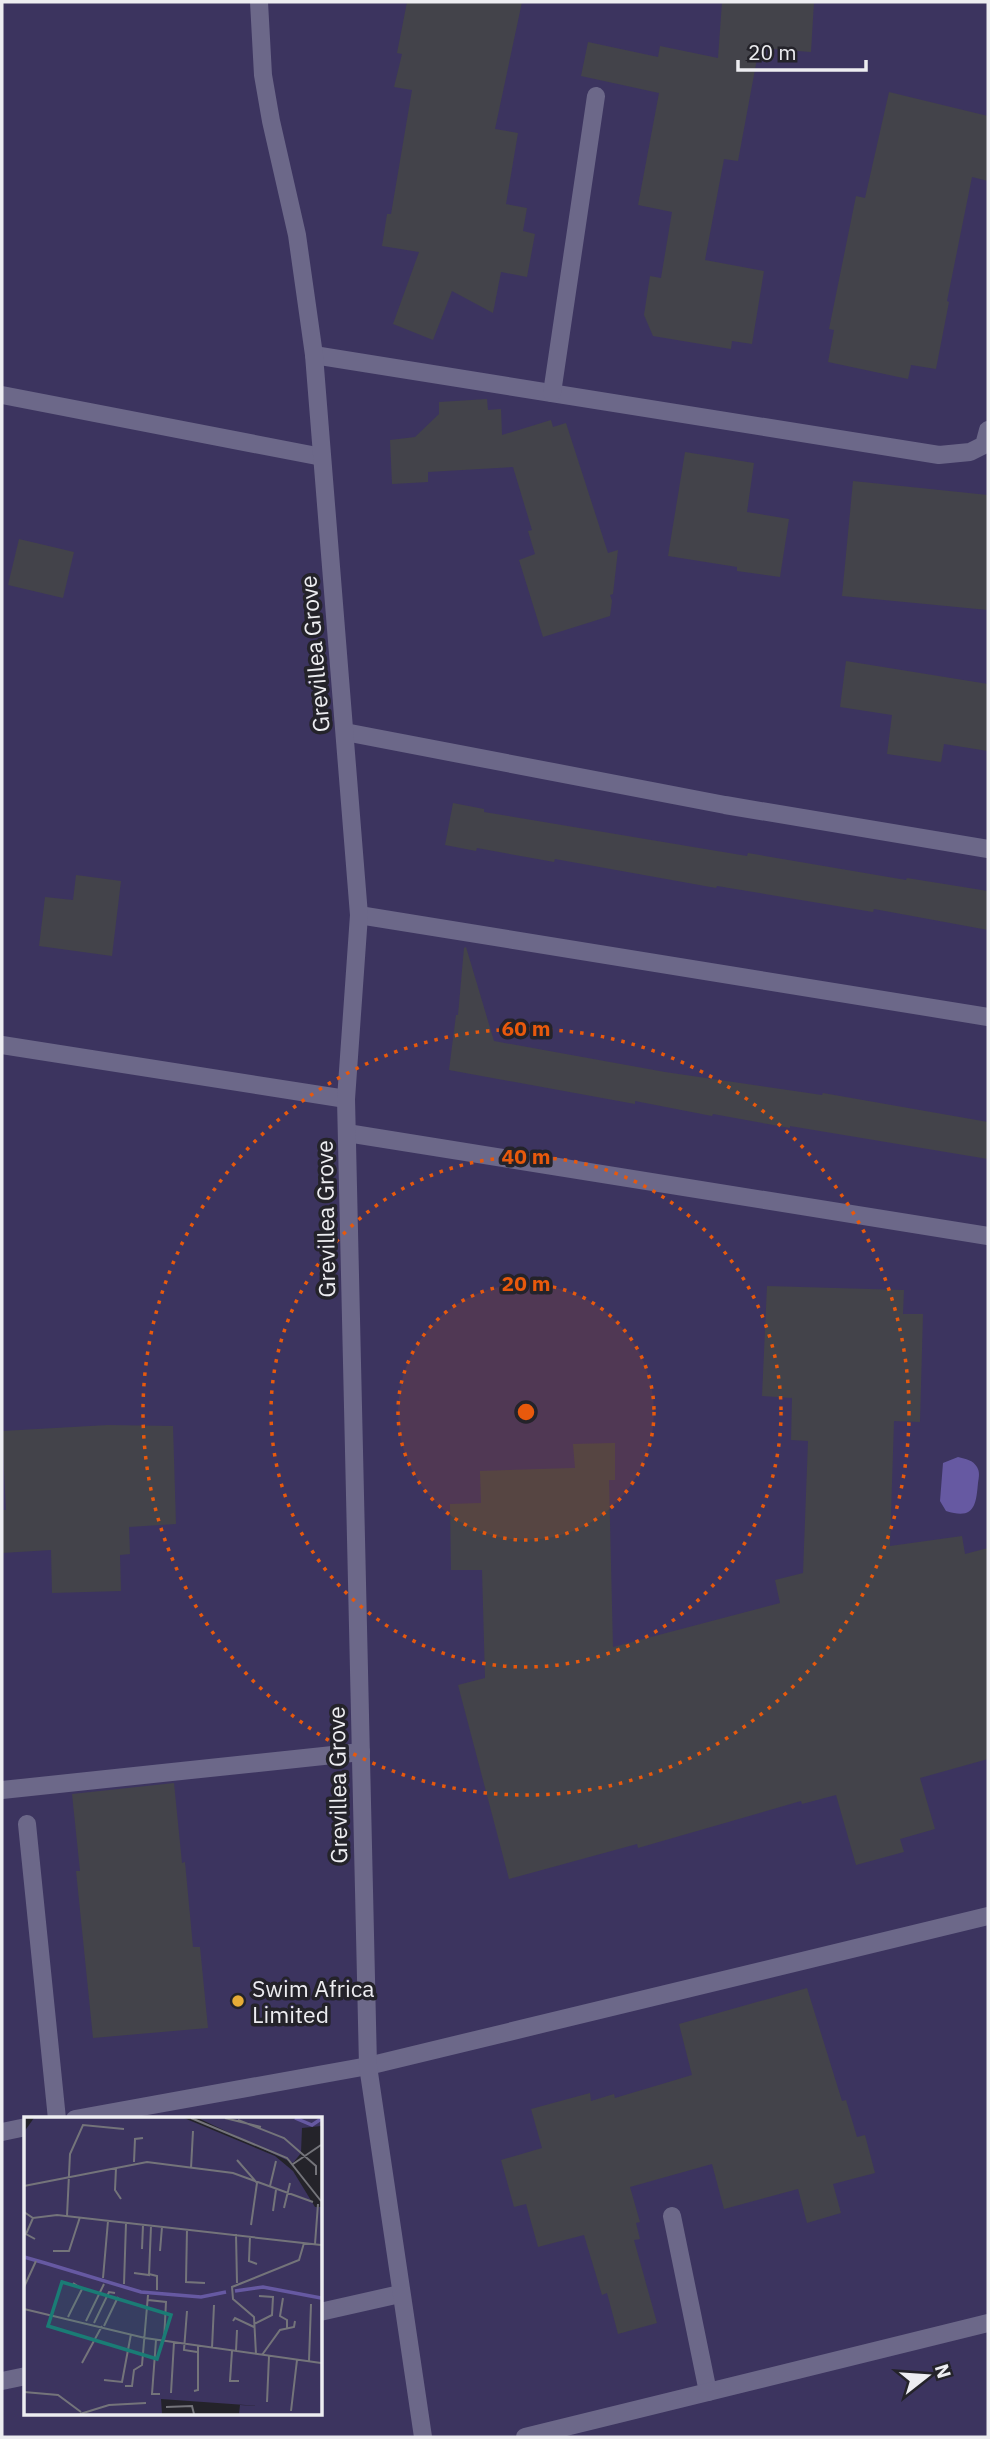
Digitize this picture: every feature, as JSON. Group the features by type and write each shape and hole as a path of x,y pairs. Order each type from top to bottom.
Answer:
{"street":[{"name":"Grevillea Grove","path":"259,2 263,75 297,234 314,355 359,915 346,1099 368,2066 423,2437"},
{"path":"552,393 596,96"},
{"path":"314,355 939,455 970,452 984,446 988,430"},
{"path":"2,395 322,457"},
{"path":"345,732 725,805 988,849"},
{"path":"359,915 988,1017"},
{"path":"2,1045 346,1099"},
{"path":"347,1133 988,1236"},
{"path":"2,1790 361,1752"},
{"path":"27,1824 57,2117"},
{"path":"86,2117 368,2066 988,1916"},
{"path":"2,2132 24,2127"},
{"path":"672,2216 708,2392"},
{"path":"322,2312 400,2294"},
{"path":"524,2437 988,2323"},
{"path":"2,2381 24,2376"}],"shaded area":[{"path":"2,2 988,2 988,2437 2,2437"},
{"path":"958,1457 973,1463 979,1473 974,1504 972,1509 963,1514 946,1511 940,1501 943,1463"}],"building":[{"path":"407,2 522,2 495,129 518,133 506,204 527,208 523,231 535,234 527,277 501,272 493,313 452,291 433,340 393,324 419,252 382,246 387,214 391,214 412,90 394,87 402,54 397,53"},
{"path":"722,2 814,2 811,52 759,48 738,161 724,159 705,260 764,271 752,344 732,341 731,349 653,336 644,315 650,276 661,278 672,212 638,205 659,93 581,76 588,42 658,57 660,46 718,58"},
{"path":"889,92 988,116 988,181 972,177 936,369 911,365 908,379 828,362 834,330 829,329 856,196 865,198"},
{"path":"487,399 488,410 501,409 502,435 551,420 553,427 566,423 608,553 618,550 613,594 610,595 610,616 543,637 519,560 535,554 528,531 532,530 513,467 428,472 428,482 392,484 390,440 415,437 439,414 439,402"},
{"path":"685,452 754,463 747,512 789,519 780,577 668,556"},
{"path":"853,481 988,495 988,610 842,596"},
{"path":"19,539 74,552 63,598 8,585"},
{"path":"846,661 988,684 988,751 944,744 941,762 887,754 892,715 840,707"},
{"path":"453,803 484,809 484,812 747,856 748,853 988,891 988,930 874,909 873,912 717,886 716,888 555,859 554,862 445,845"},
{"path":"76,875 121,881 112,956 39,946 45,897 73,900"},
{"path":"466,947 494,1041 665,1072 822,1095 823,1093 988,1122 988,1159 713,1114 712,1116 635,1101 635,1104 449,1070"},
{"path":"767,1286 904,1290 903,1314 923,1314 920,1422 894,1421 890,1546 962,1536 965,1554 988,1548 988,1759 920,1778 935,1829 900,1839 904,1852 856,1865 836,1795 802,1804 801,1801 638,1848 637,1844 509,1879 458,1685 485,1678 482,1570 451,1570 450,1504 481,1503 480,1471 575,1468 573,1444 615,1443 615,1480 609,1480 613,1647 780,1603 775,1580 803,1573 808,1441 791,1440 792,1398 762,1396"},
{"path":"108,1425 173,1426 176,1524 129,1527 130,1554 120,1555 121,1591 52,1593 51,1550 2,1553 2,1510 6,1510 2,1431"},
{"path":"174,1783 193,1947 200,1947 208,2028 93,2038 76,1871 80,1871 72,1794"},
{"path":"807,1988 842,2101 846,2100 857,2137 865,2135 875,2173 833,2184 841,2213 807,2223 798,2189 724,2209 712,2164 630,2187 640,2222 636,2223 640,2239 634,2240 657,2323 618,2334 607,2293 602,2295 584,2235 538,2247 526,2204 514,2207 501,2160 542,2148 531,2109 590,2093 591,2101 614,2094 615,2098 692,2075 679,2024"}],"place":[{"name":"Swim Africa Limited","path":"238,2001"}]}
